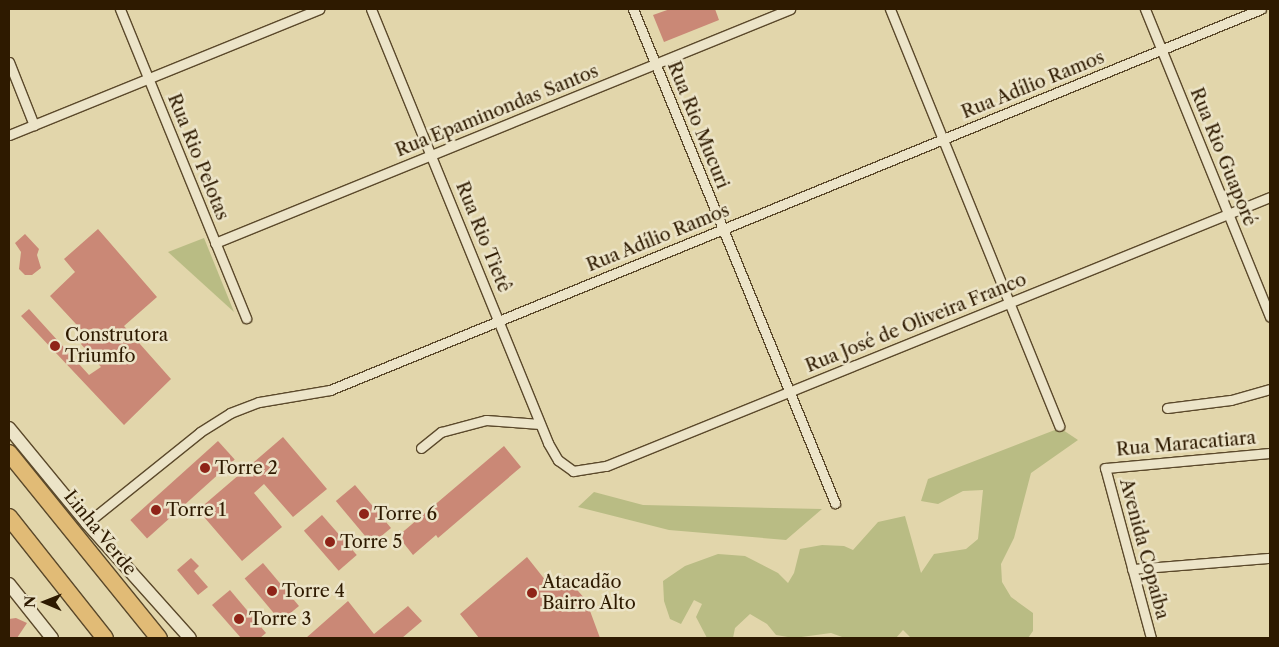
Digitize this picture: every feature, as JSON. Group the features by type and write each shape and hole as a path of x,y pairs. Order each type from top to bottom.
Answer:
{"highway":[{"name":"Linha Verde","path":"9,453 160,638"},
{"path":"9,517 100,634"}],"main road":[{"path":"9,428 87,523 190,638"},
{"path":"9,584 52,638"}],"street":[{"name":"Rua Rio Pelotas","path":"120,9 246,318"},
{"path":"9,135 319,9"},
{"name":"Rua Rio Tietê","path":"371,9 552,453 573,471"},
{"name":"Rua Rio Mucuri","path":"633,9 835,503"},
{"name":"Rua Epaminondas Santos","path":"215,243 790,9"},
{"path":"890,9 1059,426"},
{"name":"Rua Rio Guaporé","path":"1145,9 1270,317"},
{"name":"Rua Adílio Ramos","path":"87,523 200,432 230,413 259,402 330,390 1261,9"},
{"path":"9,62 34,125"},
{"name":"Rua José de Oliveira Franco","path":"573,471 606,466 1270,198"},
{"path":"1167,408 1231,400 1270,389"},
{"path":"421,448 441,432 486,420 540,424"},
{"name":"Rua Maracatiara","path":"1105,468 1270,453"},
{"name":"Avenida Copaíba","path":"1105,468 1151,638"},
{"path":"1132,569 1270,558"}],"green space":[{"path":"204,238 234,312 168,252"},
{"path":"1060,428 1078,440 1031,473 1014,538 1001,564 1002,582 1011,597 1033,613 1033,631 1028,638 911,638 903,630 896,638 845,638 831,633 794,638 776,635 767,624 750,614 735,628 733,638 707,638 696,617 702,604 694,600 681,624 670,619 664,601 663,581 685,566 718,554 745,556 778,573 788,583 794,573 800,549 822,545 844,546 853,550 878,522 905,516 921,573 934,554 966,549 978,539 983,490 963,491 938,504 921,501 928,479"},
{"path":"594,492 643,505 822,509 786,540 669,530 578,507"}],"building":[{"path":"670,9 715,9 719,20 664,42 653,15"},
{"path":"98,229 157,297 124,326 171,379 124,425 21,316 29,309 89,375 101,367 81,344 88,337 50,296 75,272 64,259"},
{"path":"25,234 39,249 37,255 41,268 32,275 25,275 19,269 21,252 15,243"},
{"path":"283,437 327,489 293,517 264,484 254,493 282,527 242,561 198,510"},
{"path":"218,441 235,460 147,539 130,520"},
{"path":"504,446 521,467 438,538 436,535 413,555 398,536"},
{"name":"Torre 6","path":"355,485 391,528 372,544 336,501"},
{"name":"Torre 5","path":"322,515 357,555 339,571 304,531"},
{"name":"Atacadão Bairro Alto","path":"527,557 550,586 564,575 586,600 600,638 479,638 460,614"},
{"path":"191,558 199,566 194,571 208,587 198,595 177,570"},
{"name":"Torre 4","path":"263,563 299,606 281,621 245,578"},
{"name":"Torre 3","path":"230,590 266,633 260,638 241,638 212,605"},
{"path":"348,601 374,634 408,606 422,621 402,638 306,638"},
{"path":"16,618 27,623 17,638 9,638 9,619"}],"place":[{"name":"Construtora Triumfo","path":"55,346"},
{"name":"Torre 2","path":"205,468"},
{"name":"Torre 1","path":"156,510"},
{"name":"Torre 6","path":"364,514"},
{"name":"Torre 5","path":"330,542"},
{"name":"Torre 4","path":"272,591"},
{"name":"Atacadão Bairro Alto","path":"532,593"},
{"name":"Torre 3","path":"239,619"}]}
